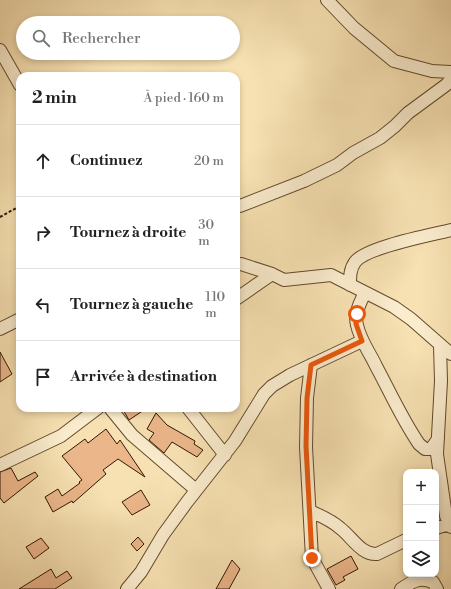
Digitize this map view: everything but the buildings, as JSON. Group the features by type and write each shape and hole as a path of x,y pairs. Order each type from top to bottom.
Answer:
{"street":[{"path":"327,0 354,28 394,61 432,71 451,72"},
{"path":"0,50 16,78"},
{"path":"240,206 304,181 337,165 380,138 408,113 446,86 451,80"},
{"path":"350,285 350,272 356,260 373,250 451,230"},
{"path":"240,264 272,274 284,280 331,275 394,307 411,319 451,354"},
{"path":"240,296 272,274"},
{"path":"365,293 359,304 356,324 362,341 394,403 419,444 425,449 431,449 438,439"},
{"path":"0,330 16,321"},
{"path":"127,589 141,572 163,536 196,490 225,455 264,394 272,386 311,365 362,341"},
{"path":"439,527 450,525 446,516 437,454 441,381 440,345"},
{"path":"311,365 307,398 306,446 312,558 329,589"},
{"path":"0,465 61,436 93,412"},
{"path":"113,412 132,435 196,490"},
{"path":"191,412 225,455"},
{"path":"310,511 328,519 341,528 365,552 372,555 404,541"},
{"path":"401,589 412,582 424,579 432,582 437,589"}],"path":[{"path":"0,217 16,208"}],"route":[{"path":"312,558 306,446 307,398 311,365 362,341 356,324 357,314"}]}
